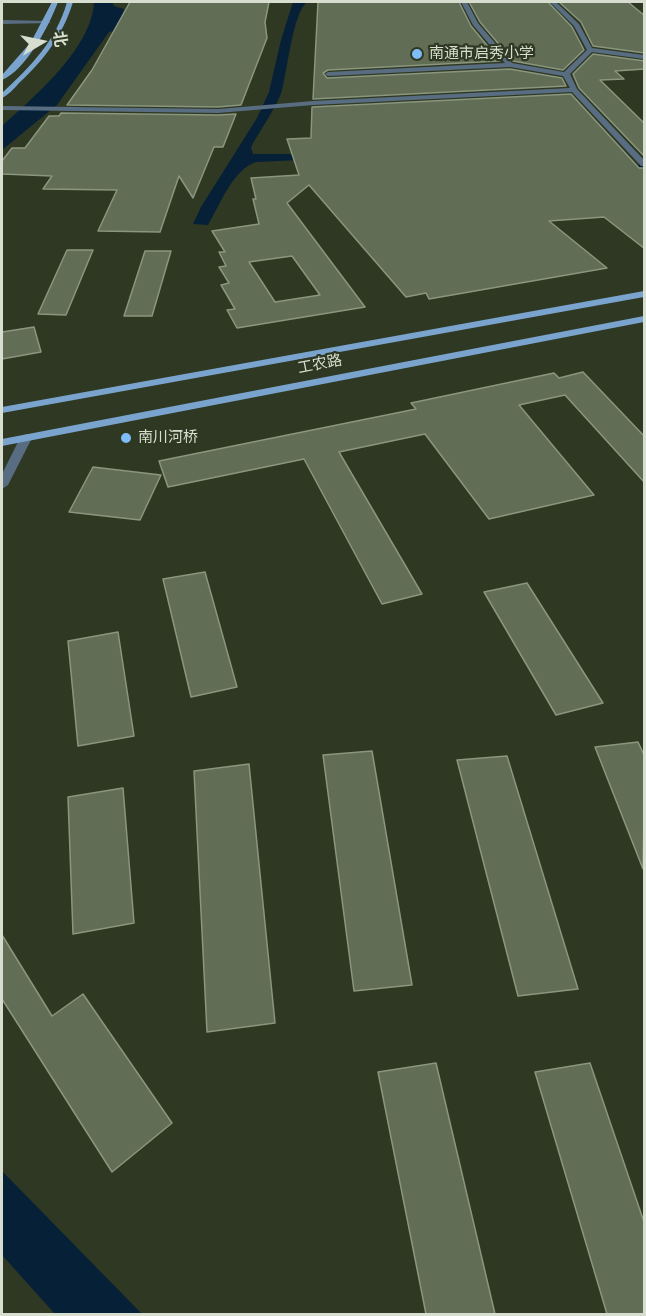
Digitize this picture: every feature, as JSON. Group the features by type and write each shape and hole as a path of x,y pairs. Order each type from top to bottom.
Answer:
{"main road":[{"path":"2,78 23,58 48,23 55,2"},
{"path":"2,96 40,59 65,23 70,2"},
{"name":"工农路","path":"2,410 645,294"},
{"name":"工农路","path":"2,443 645,319"}],"street":[{"path":"464,2 475,24 510,65"},
{"path":"553,2 577,25 590,50"},
{"path":"2,22 48,23"},
{"path":"566,74 590,50"},
{"path":"590,50 645,57"},
{"path":"328,74 510,65 566,74"},
{"path":"566,74 574,90 643,162"},
{"path":"2,108 218,111 574,90"},
{"path":"2,485 26,438"}],"water":[{"path":"94,2 112,2 114,6 124,9 119,30 109,32 57,105 2,150 2,126 45,86 73,54 91,19"},
{"path":"293,2 307,2 302,8 294,29 280,96 251,147 253,154 334,154 644,165 644,171 323,159 256,162 240,172 222,198 208,225 193,224 201,207 257,118 269,92 281,40"},
{"path":"2,1171 142,1314 55,1314 2,1255"}],"building":[{"path":"130,2 269,2 265,22 267,38 241,105 218,107 67,105 92,70"},
{"path":"318,2 459,2 471,26 500,61 328,70 323,73 327,78 510,69 562,78 566,86 313,99"},
{"path":"469,2 548,2 572,27 584,50 563,70 513,61 480,22"},
{"path":"559,2 628,2 645,16 645,53 593,46 581,22"},
{"path":"593,54 645,61 645,69 615,71 624,79 600,80 645,124 645,157 579,88 573,74"},
{"path":"571,94 639,168 645,168 645,249 604,217 549,221 607,268 429,299 426,293 406,297 309,185 287,203 365,307 237,328 227,310 235,309 221,285 229,283 219,267 226,266 219,252 225,252 212,231 259,224 251,178 299,175 287,139 311,138 312,107","holes":["292,256 320,295 275,302 249,262"]},
{"path":"61,113 236,114 223,147 214,147 193,198 179,176 160,232 98,231 117,190 43,189 52,176 2,174 2,161 12,148 25,148 49,116 59,116"},
{"path":"67,250 93,250 66,315 38,314"},
{"path":"145,251 171,251 152,316 124,316"},
{"path":"34,327 41,352 2,359 2,332"},
{"path":"583,372 645,437 645,483 565,395 519,405 594,495 489,519 425,434 339,452 422,594 382,604 304,459 168,487 159,461 416,409 411,403 554,373 559,378"},
{"path":"93,467 161,475 140,520 69,512"},
{"path":"205,572 237,687 191,697 163,579"},
{"path":"527,583 603,703 556,715 484,592"},
{"path":"118,632 134,736 78,746 68,641"},
{"path":"638,742 645,757 643,869 595,747"},
{"path":"372,751 412,985 354,991 323,755"},
{"path":"507,756 578,989 518,996 457,760"},
{"path":"249,764 275,1023 207,1032 194,771"},
{"path":"123,788 134,923 73,934 68,797"},
{"path":"2,935 52,1016 83,994 172,1123 112,1172 2,999"},
{"path":"436,1063 495,1314 426,1314 378,1072"},
{"path":"590,1063 645,1225 645,1314 607,1314 535,1072"}],"place":[{"name":"南通市启秀小学","path":"417,54"},
{"name":"南川河桥","path":"126,438"}]}
